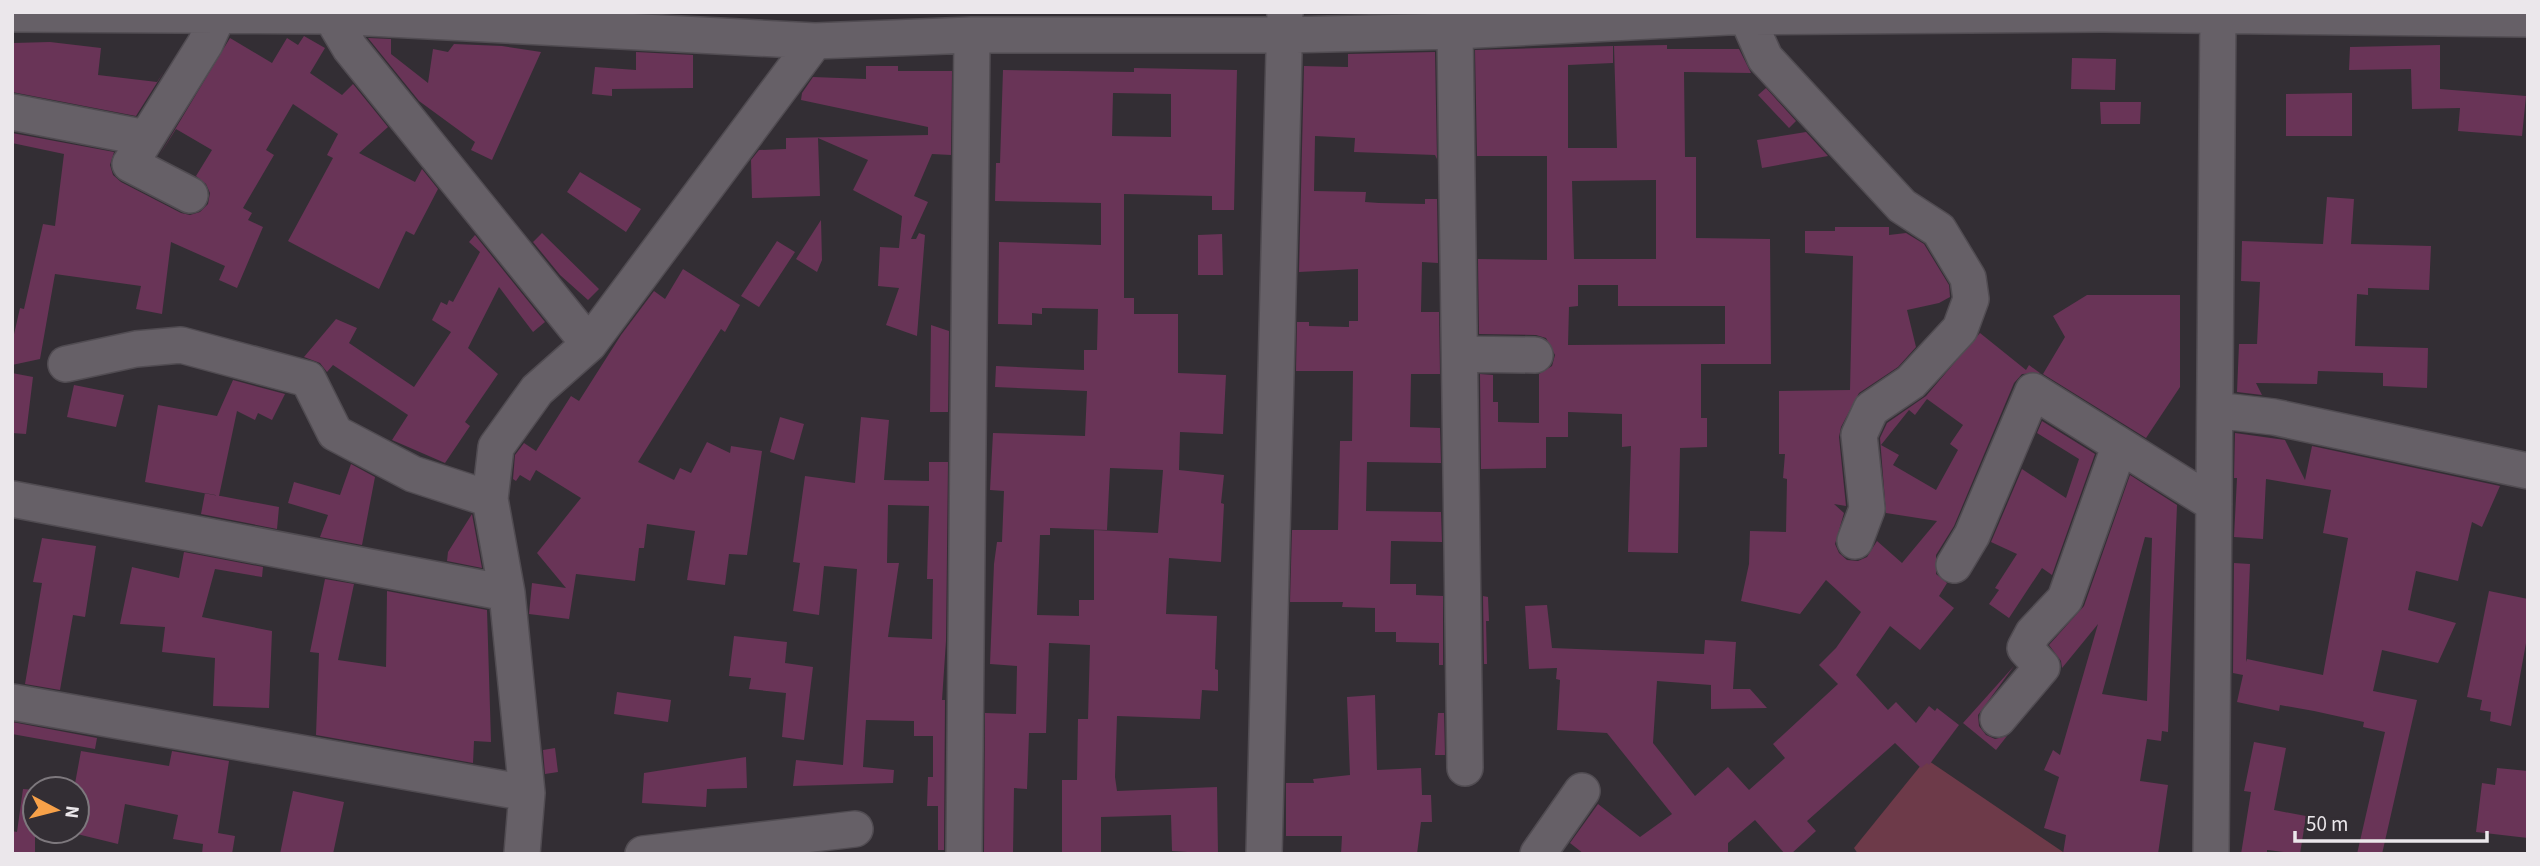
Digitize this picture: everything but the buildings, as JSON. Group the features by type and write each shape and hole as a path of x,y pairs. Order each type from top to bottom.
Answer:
{"street":[{"path":"12,15 311,15 600,20 816,41 1285,24 1455,31 1735,15 2102,13 2528,19"},
{"path":"2211,854 2218,14"},
{"path":"190,195 130,164 205,44 218,15"},
{"path":"311,15 350,48 589,344"},
{"path":"1735,15 1765,58 1902,206 1938,230 1968,278 1971,299 1960,330 1911,382 1871,409 1859,435 1867,509 1855,541"},
{"path":"1264,854 1285,24"},
{"path":"1455,31 1465,768"},
{"path":"964,854 972,35"},
{"path":"522,854 527,793 507,593 490,499 496,447 537,390 589,344 816,41"},
{"path":"12,113 146,138"},
{"path":"66,364 136,349 181,345 308,379 335,433 413,474 490,499"},
{"path":"1460,354 1535,355"},
{"path":"1954,565 1972,535 2032,391 2214,504"},
{"path":"2214,410 2274,417 2528,471"},
{"path":"1998,719 2042,667 2025,648 2033,634 2065,599 2119,447"},
{"path":"12,499 507,593"},
{"path":"12,702 527,793"},
{"path":"1538,854 1582,791"},
{"path":"643,854 855,829"}],"shaded area":[{"path":"1926,759 2066,854 1858,854 1854,848"}]}
